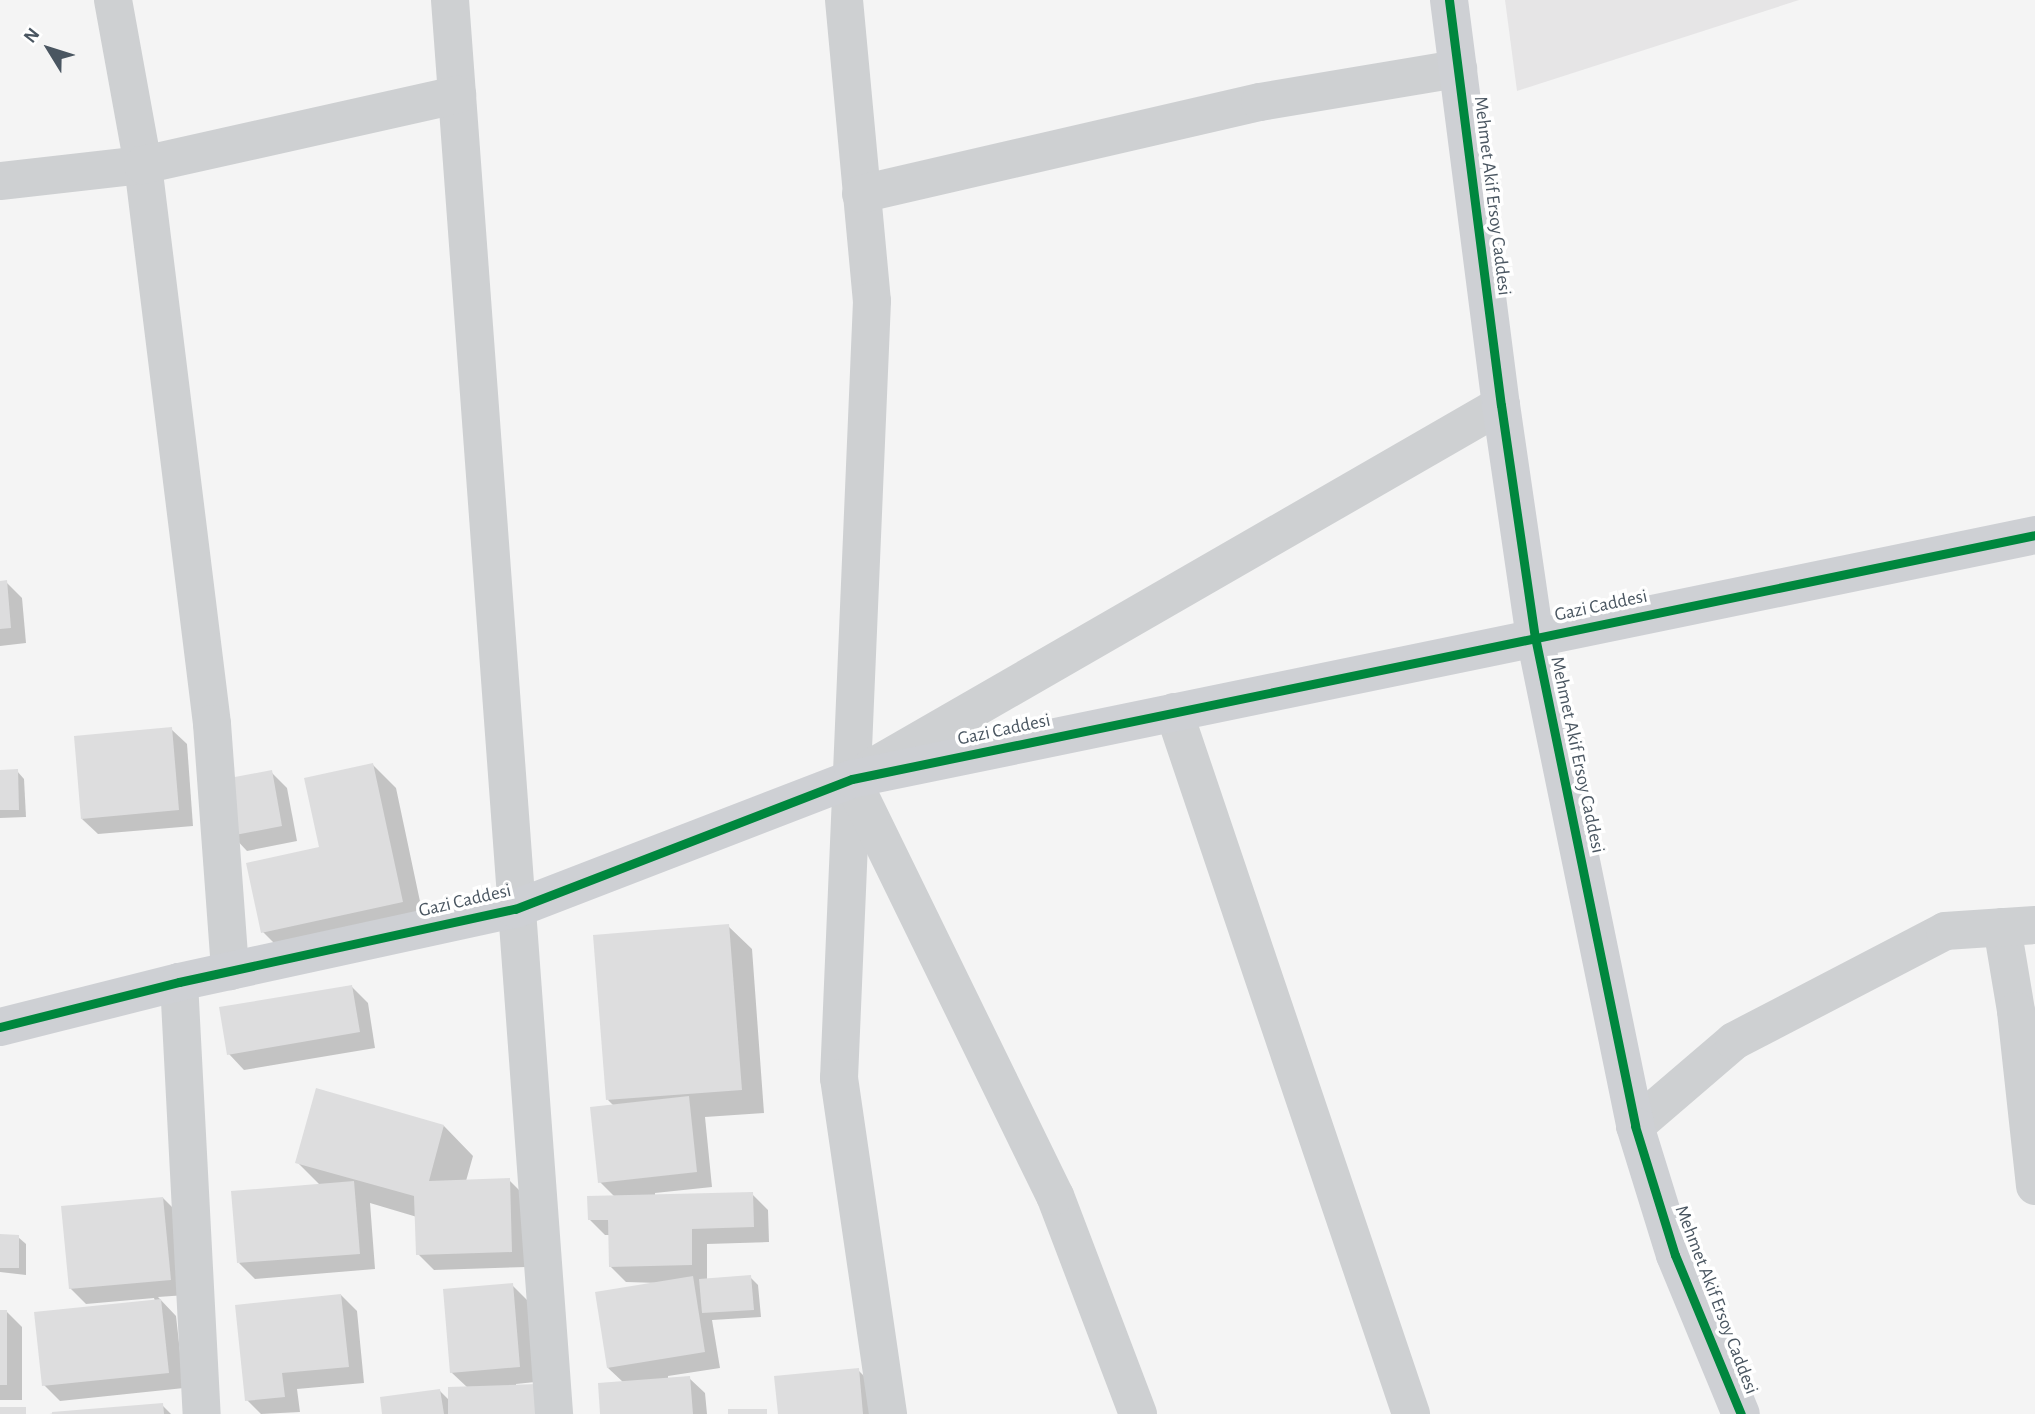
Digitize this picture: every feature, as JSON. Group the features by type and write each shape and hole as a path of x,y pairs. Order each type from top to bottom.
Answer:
{"street":[{"path":"113,0 143,165 212,724 230,971"},
{"path":"450,0 497,610 515,909 554,1414"},
{"path":"844,0 872,301 839,1078 888,1414"},
{"name":"Mehmet Akif Ersoy Caddesi","path":"1449,0 1501,405 1535,637 1635,1126 1675,1255 1741,1414"},
{"path":"862,194 1260,102 1458,69"},
{"path":"0,181 143,165 457,95"},
{"path":"852,779 1501,405"},
{"name":"Gazi Caddesi","path":"0,1027 179,982 515,909 852,779 2035,536"},
{"path":"1174,712 1411,1414"},
{"path":"852,779 1055,1196 1138,1414"},
{"path":"1635,1126 1734,1041 1945,931 2018,926 2016,1011 2035,1186"},
{"path":"179,982 202,1414"}],"shaded area":[{"path":"1505,0 1799,0 1517,91"}],"building":[{"path":"7,580 11,628 0,629 0,581"},
{"path":"172,727 179,810 81,819 74,736"},
{"path":"373,763 403,902 261,933 246,863 319,847 304,778"},
{"path":"18,769 19,810 0,810 0,770"},
{"path":"272,770 282,826 230,836 219,780"},
{"path":"729,924 742,1090 606,1100 593,935"},
{"path":"352,985 360,1032 227,1055 219,1007"},
{"path":"316,1088 444,1125 429,1181 510,1178 512,1252 416,1255 414,1196 295,1163"},
{"path":"689,1096 697,1172 598,1183 590,1107"},
{"path":"354,1181 360,1254 237,1263 231,1191"},
{"path":"753,1192 754,1227 692,1229 692,1265 609,1267 608,1220 588,1220 587,1196"},
{"path":"163,1197 171,1280 69,1289 61,1206"},
{"path":"0,1234 19,1235 19,1268 0,1268"},
{"path":"751,1275 754,1310 702,1313 699,1279"},
{"path":"693,1276 705,1352 607,1368 595,1292"},
{"path":"513,1283 520,1367 450,1373 443,1289"},
{"path":"341,1294 349,1367 282,1373 285,1397 245,1401 235,1305"},
{"path":"161,1299 169,1373 42,1386 34,1312"},
{"path":"0,1310 7,1310 7,1385 0,1385"},
{"path":"859,1368 863,1414 778,1414 774,1376"},
{"path":"690,1376 693,1414 600,1414 598,1383"},
{"path":"537,1384 538,1414 448,1414 448,1387"},
{"path":"440,1389 444,1414 382,1414 380,1397"},
{"path":"163,1403 164,1414 52,1414 52,1412"},
{"path":"0,1407 26,1407 26,1414 0,1414"},
{"path":"728,1409 767,1409 767,1414 728,1414"}],"cycle path":[{"path":"1449,0 1501,405 1535,637 1635,1126 1675,1255 1741,1414"},
{"path":"0,1027 179,982 515,909 852,779 2035,535"}]}
